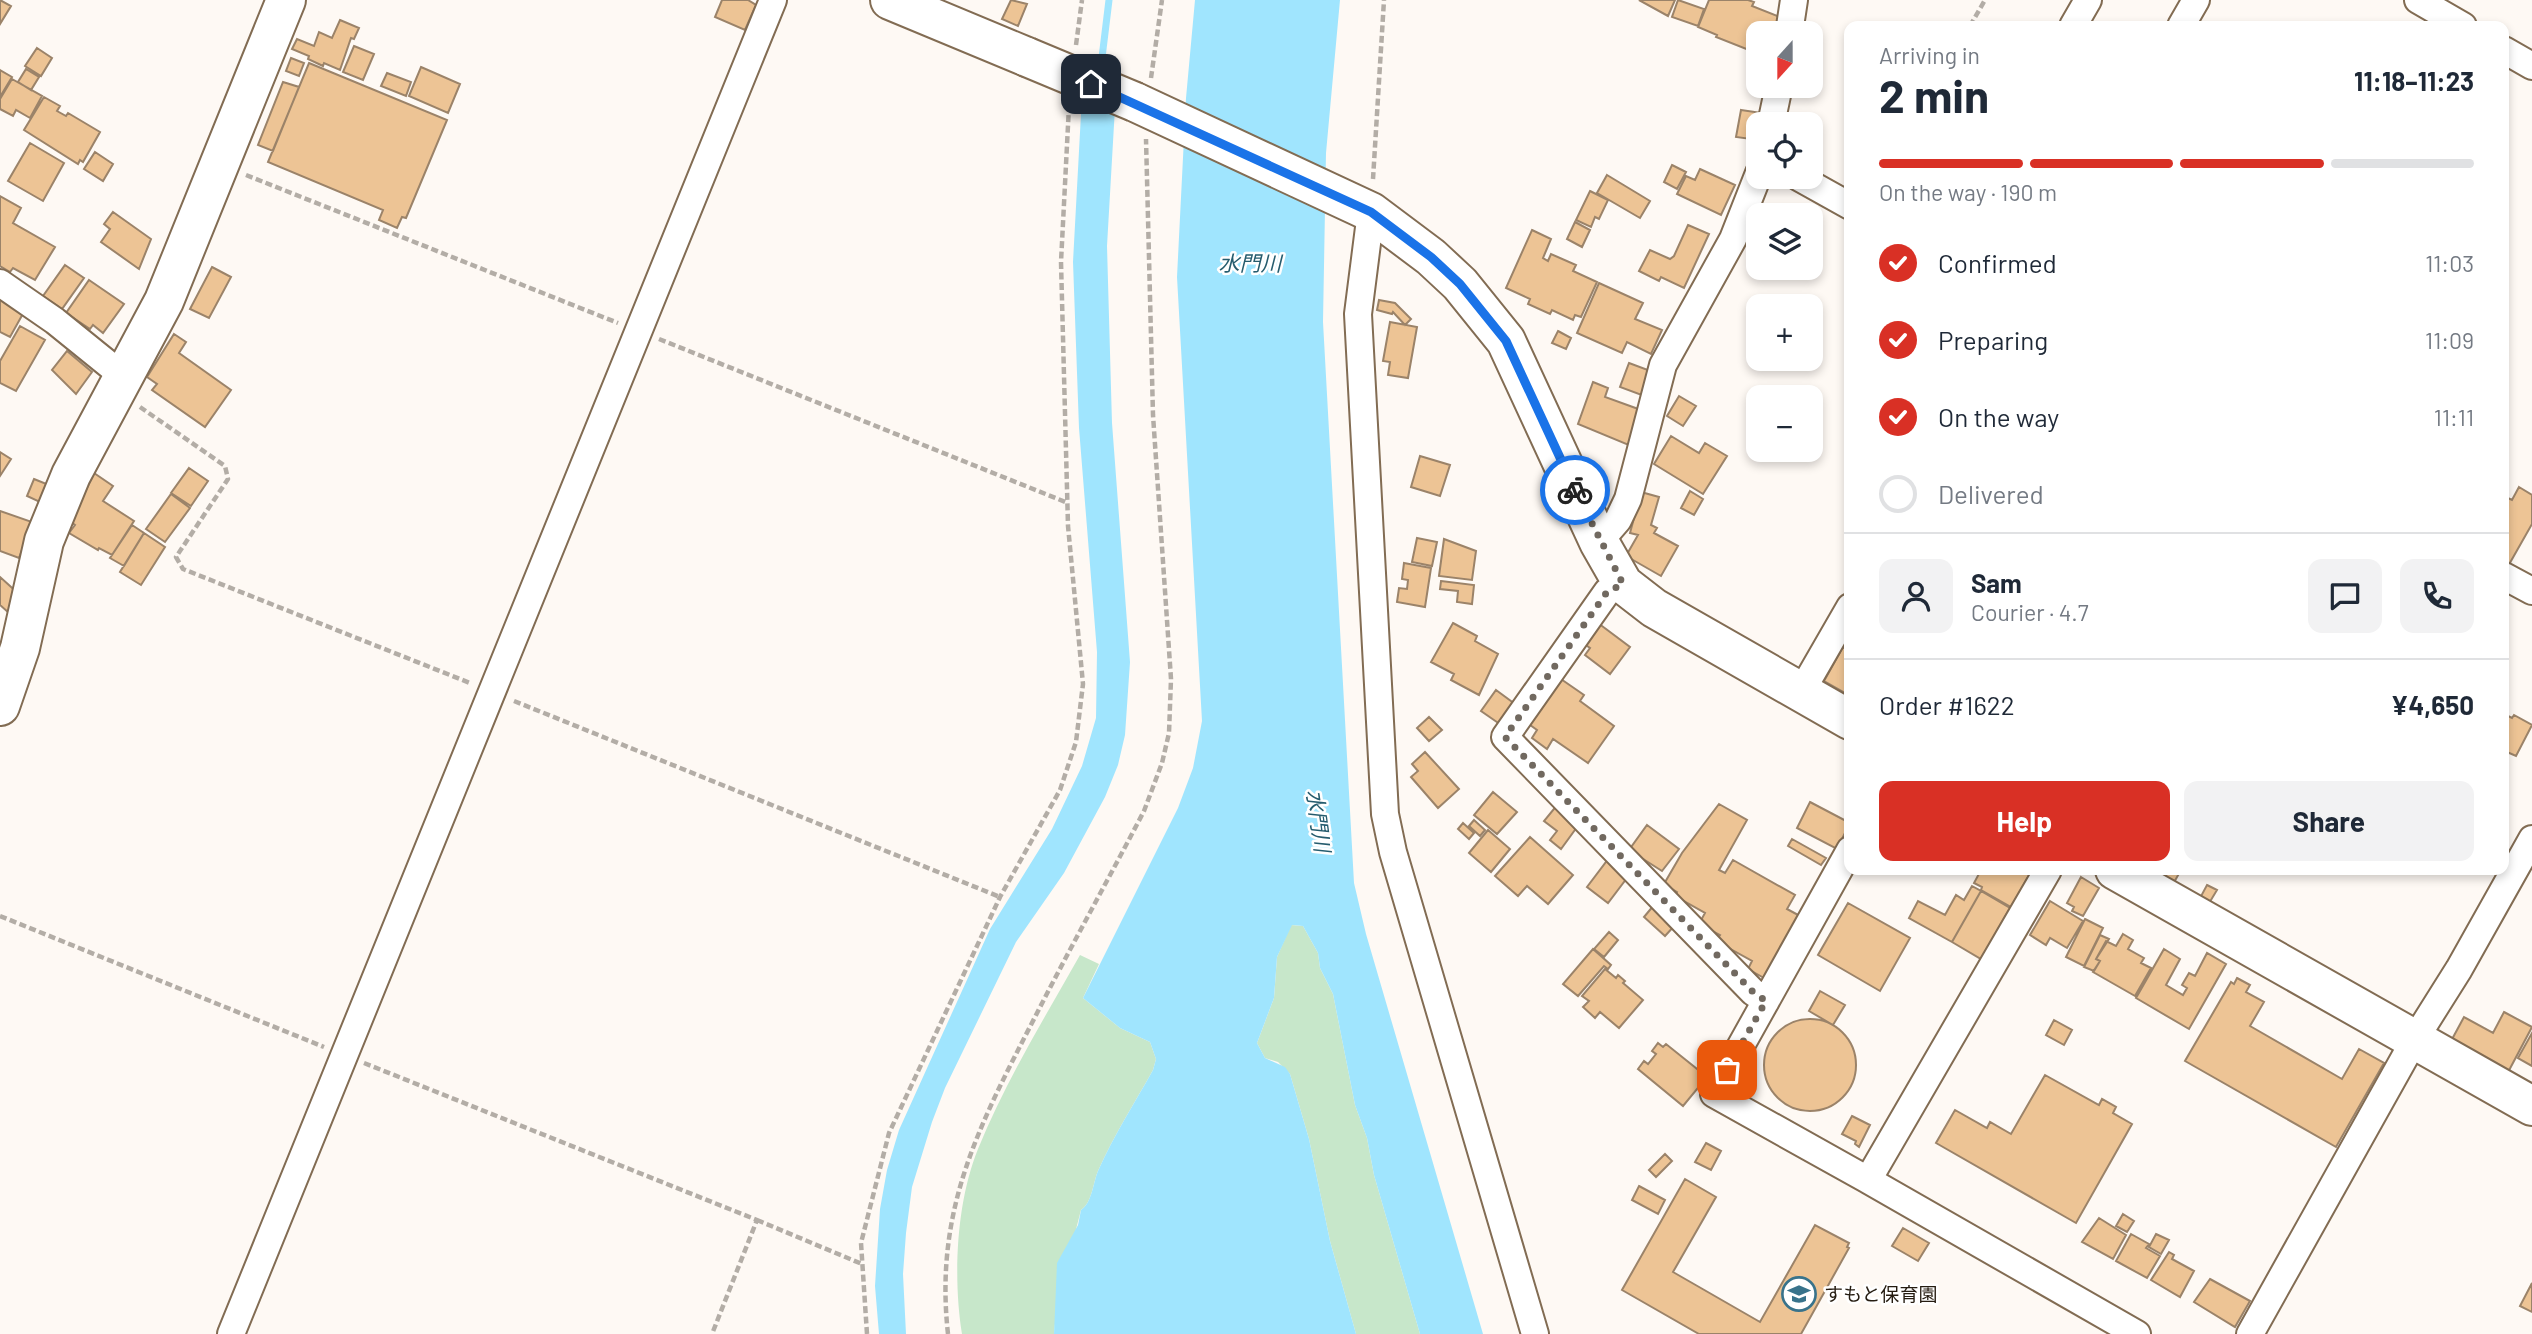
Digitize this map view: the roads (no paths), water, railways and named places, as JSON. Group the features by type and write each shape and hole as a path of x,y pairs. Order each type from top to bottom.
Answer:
{"street":[{"path":"0,706 20,648 44,541 71,475 164,300 286,0"},
{"path":"231,1334 773,0"},
{"path":"890,0 1148,109 1371,212 1431,257 1460,284 1506,341 1599,542 1623,584 1654,608 1844,717"},
{"path":"1790,21 1794,0"},
{"path":"2076,21 2088,0"},
{"path":"2184,21 2196,0"},
{"path":"2418,0 2454,21"},
{"path":"2509,53 2532,66"},
{"path":"1599,542 1618,520 1629,499 1663,365 1733,239 1753,189"},
{"path":"1819,189 1844,203"},
{"path":"1371,212 1358,314 1385,814 1393,852 1535,1334"},
{"path":"0,283 55,321 123,376"},
{"path":"2509,579 2532,591"},
{"path":"1623,584 1607,592 1505,737 1753,992 1766,1001"},
{"path":"1801,692 1844,617"},
{"path":"2250,1334 2414,1039 2459,969 2532,839"},
{"path":"1844,861 1714,1094 2137,1334"},
{"path":"1868,1180 2045,875"},
{"path":"2124,875 2532,1106"}],"water":[{"name":"水門川","path":"1195,0 1340,0 1326,153 1323,322 1354,883 1366,934 1483,1334 1420,1334 1374,1175 1367,1138 1355,1105 1333,994 1320,968 1318,953 1303,926 1292,925 1277,957 1274,998 1257,1043 1265,1058 1285,1067 1290,1074 1309,1139 1330,1241 1356,1334 1054,1334 1057,1263 1078,1225 1081,1210 1090,1198 1104,1158 1153,1070 1156,1059 1150,1042 1120,1028 1083,998 1178,808 1193,768 1202,721 1177,277 1186,98"},
{"path":"1083,77 1116,90 1107,246 1112,423 1130,662 1125,735 1118,765 1105,797 1064,873 1016,942 945,1088 912,1187 903,1274 906,1334 879,1334 875,1286 880,1209 887,1170 899,1130 990,929 1052,829 1082,766 1096,718 1097,652 1079,428 1073,262"}],"waterway":[{"path":"1100,74 1109,0"}],"place":[{"name":"すもと保育園","path":"1799,1294"}]}
